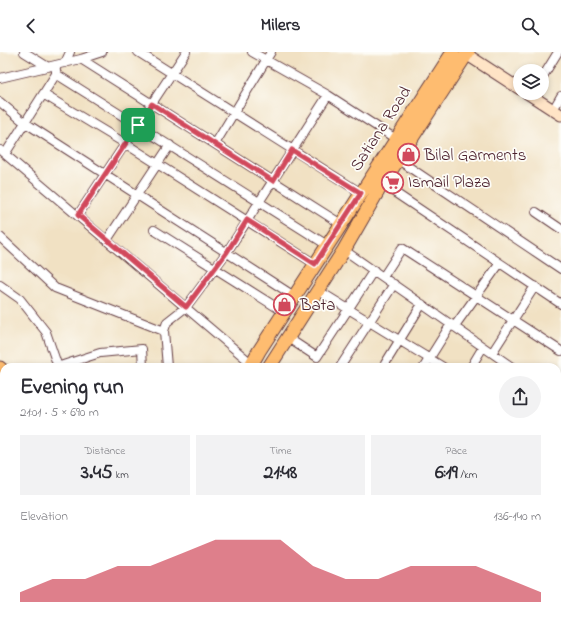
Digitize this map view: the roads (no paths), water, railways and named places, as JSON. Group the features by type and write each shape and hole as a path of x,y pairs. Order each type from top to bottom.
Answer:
{"main road":[{"name":"Satiana Road","path":"252,363 294,296 453,52"},
{"name":"Satiana Road","path":"272,363 319,291 382,184 467,53"}],"street":[{"path":"24,52 51,66 56,74 327,245"},
{"path":"65,63 70,52"},
{"path":"0,78 65,63 102,52"},
{"path":"138,52 361,193"},
{"path":"78,215 186,52"},
{"path":"252,52 328,96 396,139"},
{"path":"215,144 271,52"},
{"path":"549,67 558,52"},
{"path":"467,53 513,84"},
{"path":"80,59 341,224"},
{"path":"56,74 2,152 186,307 249,363"},
{"path":"43,94 126,144 315,264"},
{"path":"167,363 164,331 167,322 186,307 227,252 328,96"},
{"path":"539,100 557,112 561,96"},
{"path":"0,102 24,122 294,296"},
{"path":"107,240 170,145"},
{"path":"398,160 561,269"},
{"path":"382,184 561,304"},
{"path":"536,212 561,229"},
{"path":"154,230 284,312"},
{"path":"0,237 54,288 164,331"},
{"path":"383,277 402,248 561,351"},
{"path":"344,250 506,363"},
{"path":"427,363 500,262"},
{"path":"288,338 317,357 374,270"},
{"path":"343,363 394,284"},
{"path":"0,285 20,299 46,332 56,363"},
{"path":"492,353 535,286"},
{"path":"319,291 436,363"},
{"path":"386,363 422,304"},
{"path":"473,363 483,347"},
{"path":"69,363 100,353 142,349 143,363"}],"place":[{"name":"Bilal Garments","path":"408,155"},
{"name":"Ismail Plaza","path":"393,182"},
{"name":"Bata","path":"284,305"}]}
